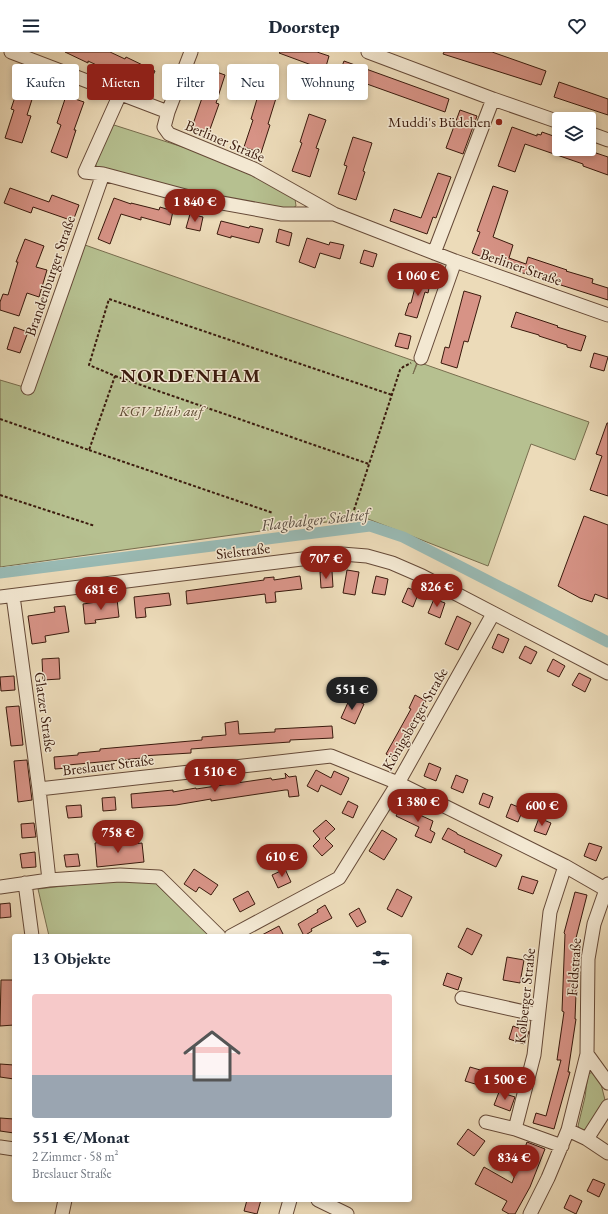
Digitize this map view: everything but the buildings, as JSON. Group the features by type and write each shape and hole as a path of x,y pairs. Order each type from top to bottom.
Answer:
{"street":[{"name":"Berliner Straße","path":"12,52 87,81"},
{"path":"368,52 552,120"},
{"path":"168,112 187,53"},
{"path":"434,253 493,99"},
{"name":"Berliner Straße","path":"117,100 85,172 103,174 189,197 282,214 334,214"},
{"name":"Berliner Straße","path":"136,100 168,112 164,127 169,134 254,169 334,214 455,261 608,315"},
{"path":"596,136 608,140"},
{"name":"Brandenburger Straße","path":"28,388 103,174"},
{"path":"421,358 455,261"},
{"name":"Sielstraße","path":"6,596 342,554 367,556 392,563 422,576 608,673"},
{"name":"Glatzer Straße","path":"6,596 39,789 49,880"},
{"name":"Königsberger Straße","path":"235,934 339,878 398,783 493,614"},
{"name":"Breslauer Straße","path":"39,789 331,756 398,783 607,887"},
{"name":"Kolberger Straße","path":"515,1129 534,1055 550,912 565,866"},
{"path":"0,887 49,880 120,875 159,877 217,934"},
{"path":"25,883 32,934"},
{"name":"Feldstraße","path":"530,1214 548,1178 568,1130 587,1054 588,959 594,924 607,887"},
{"path":"462,998 538,1015"},
{"path":"587,1054 608,1083"},
{"path":"587,1139 608,1106"},
{"path":"486,1122 515,1129 562,1146"},
{"path":"568,1130 587,1139 608,1153"},
{"path":"0,1148 12,1149"},
{"path":"62,1214 65,1202"},
{"path":"286,1214 289,1202"},
{"path":"322,1202 347,1214"}],"path":[{"path":"369,464 116,376 89,365 109,299 392,396"},
{"path":"354,510 400,370 421,358"},
{"path":"89,450 116,376"},
{"path":"0,419 273,513"},
{"path":"0,495 95,526"}],"green space":[{"path":"114,125 214,157 258,176 295,199 296,206 287,209 191,193 97,168 94,160 108,126"},
{"name":"KGV Blüh auf","path":"85,245 417,362 413,374 418,362 589,422 575,460 531,444 488,566 363,517 0,567 0,380 27,388"},
{"path":"139,877 153,881 209,934 49,934 38,889"},
{"path":"593,1072 599,1076 605,1100 585,1130 582,1131 578,1126 585,1097 588,1074"}],"waterway":[{"name":"Flagbalger Sieltief","path":"0,573 370,526 403,537 608,642"}],"place":[{"name":"Muddi's Büdchen","path":"499,122"}],"district":[{"name":"NORDENHAM","path":"191,375"}]}
